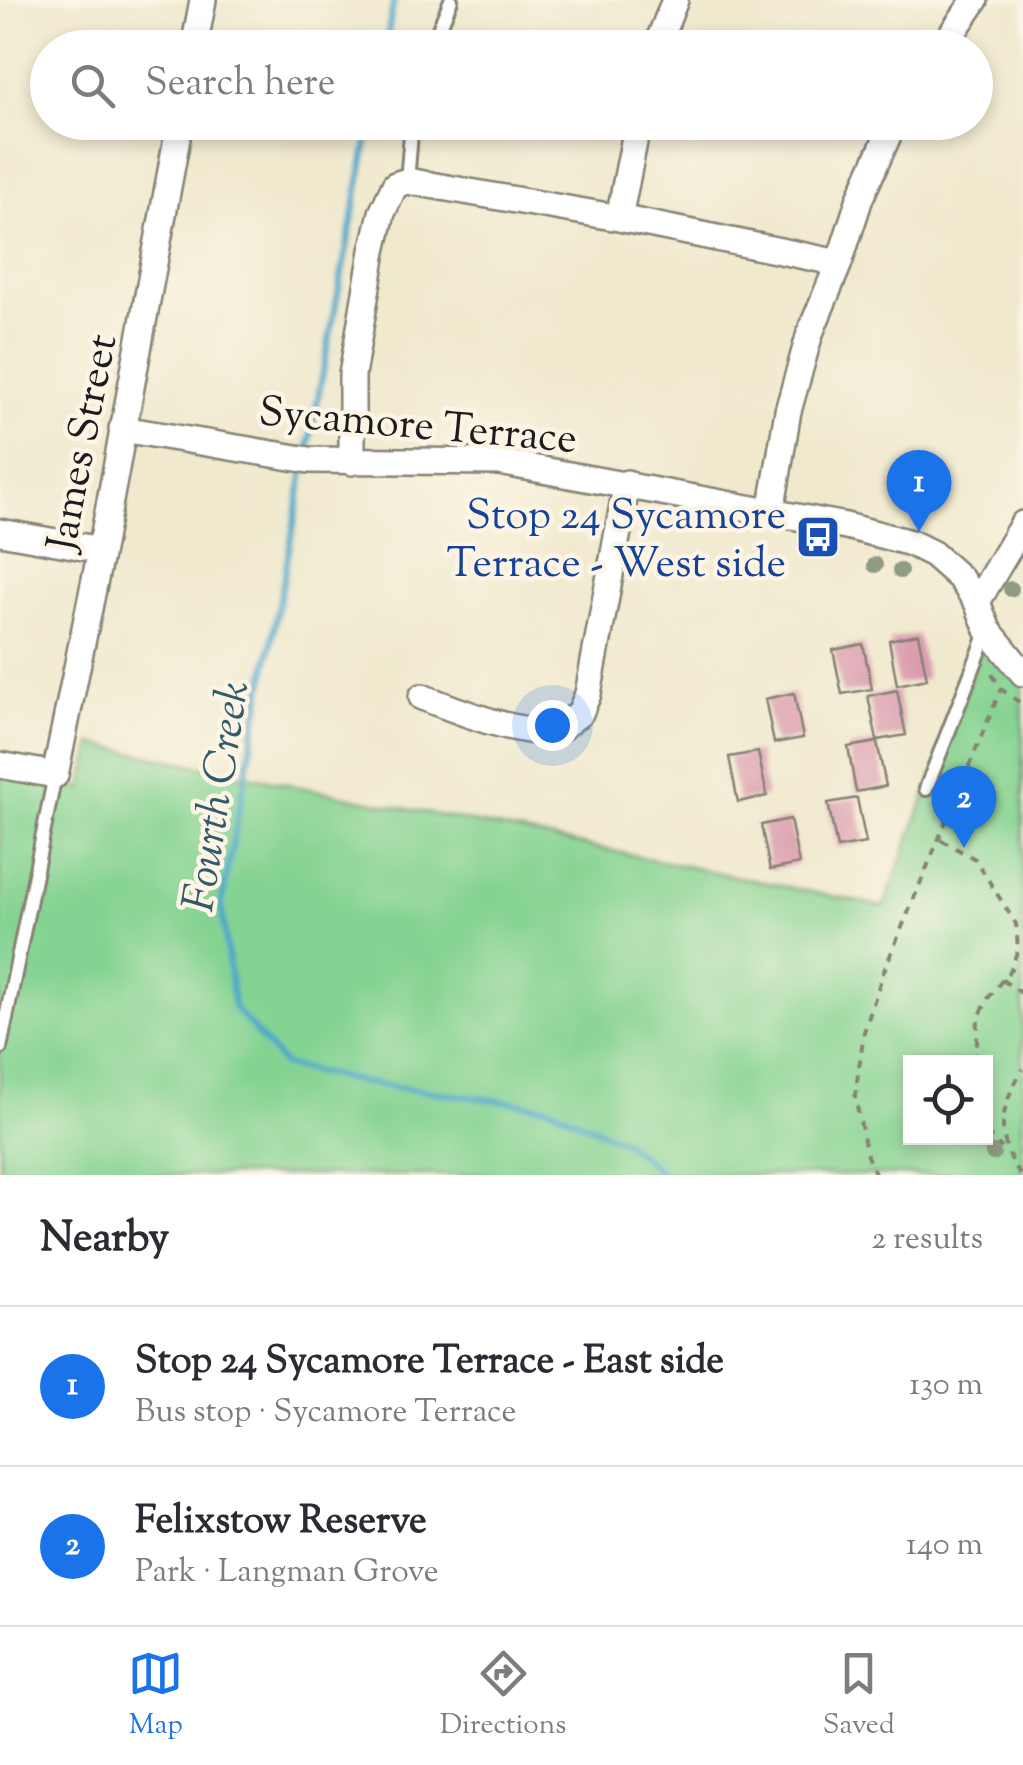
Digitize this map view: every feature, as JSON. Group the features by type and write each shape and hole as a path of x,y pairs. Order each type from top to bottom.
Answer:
{"street":[{"path":"197,30 203,0"},
{"path":"663,30 675,0"},
{"path":"954,30 975,0"},
{"name":"James Street","path":"54,776 101,550 177,140"},
{"path":"619,218 634,140"},
{"path":"771,512 788,410 810,333 886,140"},
{"path":"352,462 352,376 373,252 387,198 395,185 407,181 619,218 839,263"},
{"name":"Sycamore Terrace","path":"122,429 300,459 498,462 771,512 912,543 933,554 960,578 977,602 988,630 1023,673"},
{"path":"422,698 508,728 537,732 554,733 580,713 588,694 627,484"},
{"path":"977,602 1023,524"},
{"path":"0,532 101,550"},
{"path":"0,765 54,776"}],"lane":[{"path":"438,30 451,0"},
{"path":"407,181 410,140"},
{"path":"926,790 988,630"},
{"path":"0,1048 54,776"}],"path":[{"path":"876,1175 866,1156 855,1096 864,1032 882,973 1002,689"},
{"path":"939,839 975,860 1016,924 1018,949 1010,970 978,1019 976,1055"},
{"path":"1002,980 1023,994"},
{"path":"1020,1175 1002,1142 1004,1114 1023,1069"},
{"path":"993,1139 1006,1151"}],"green space":[{"path":"988,630 1023,673 1023,1175 0,1175 0,774 82,789 92,744 884,907"}],"building":[{"path":"918,634 927,679 897,685 889,640"},
{"path":"863,644 872,689 842,694 833,650"},
{"path":"897,690 906,735 877,740 868,696"},
{"path":"794,693 803,738 774,743 765,699"},
{"path":"877,742 886,786 856,792 848,747"},
{"path":"758,752 767,796 738,802 729,757"},
{"path":"857,798 866,843 837,848 828,803"},
{"path":"790,819 799,864 770,870 761,825"}],"waterway":[{"name":"Fourth Creek","path":"388,30 394,0"},
{"name":"Fourth Creek","path":"307,455 368,140"},
{"name":"Fourth Creek","path":"305,467 221,904 234,1007 284,1065 365,1083 549,1107 626,1143 664,1175"}],"place":[{"name":"Stop 24 Sycamore Terrace - East side","path":"919,532"},
{"name":"Stop 24 Sycamore Terrace - West side","path":"818,537"},
{"name":"Felixstow Reserve","path":"964,848"}]}
